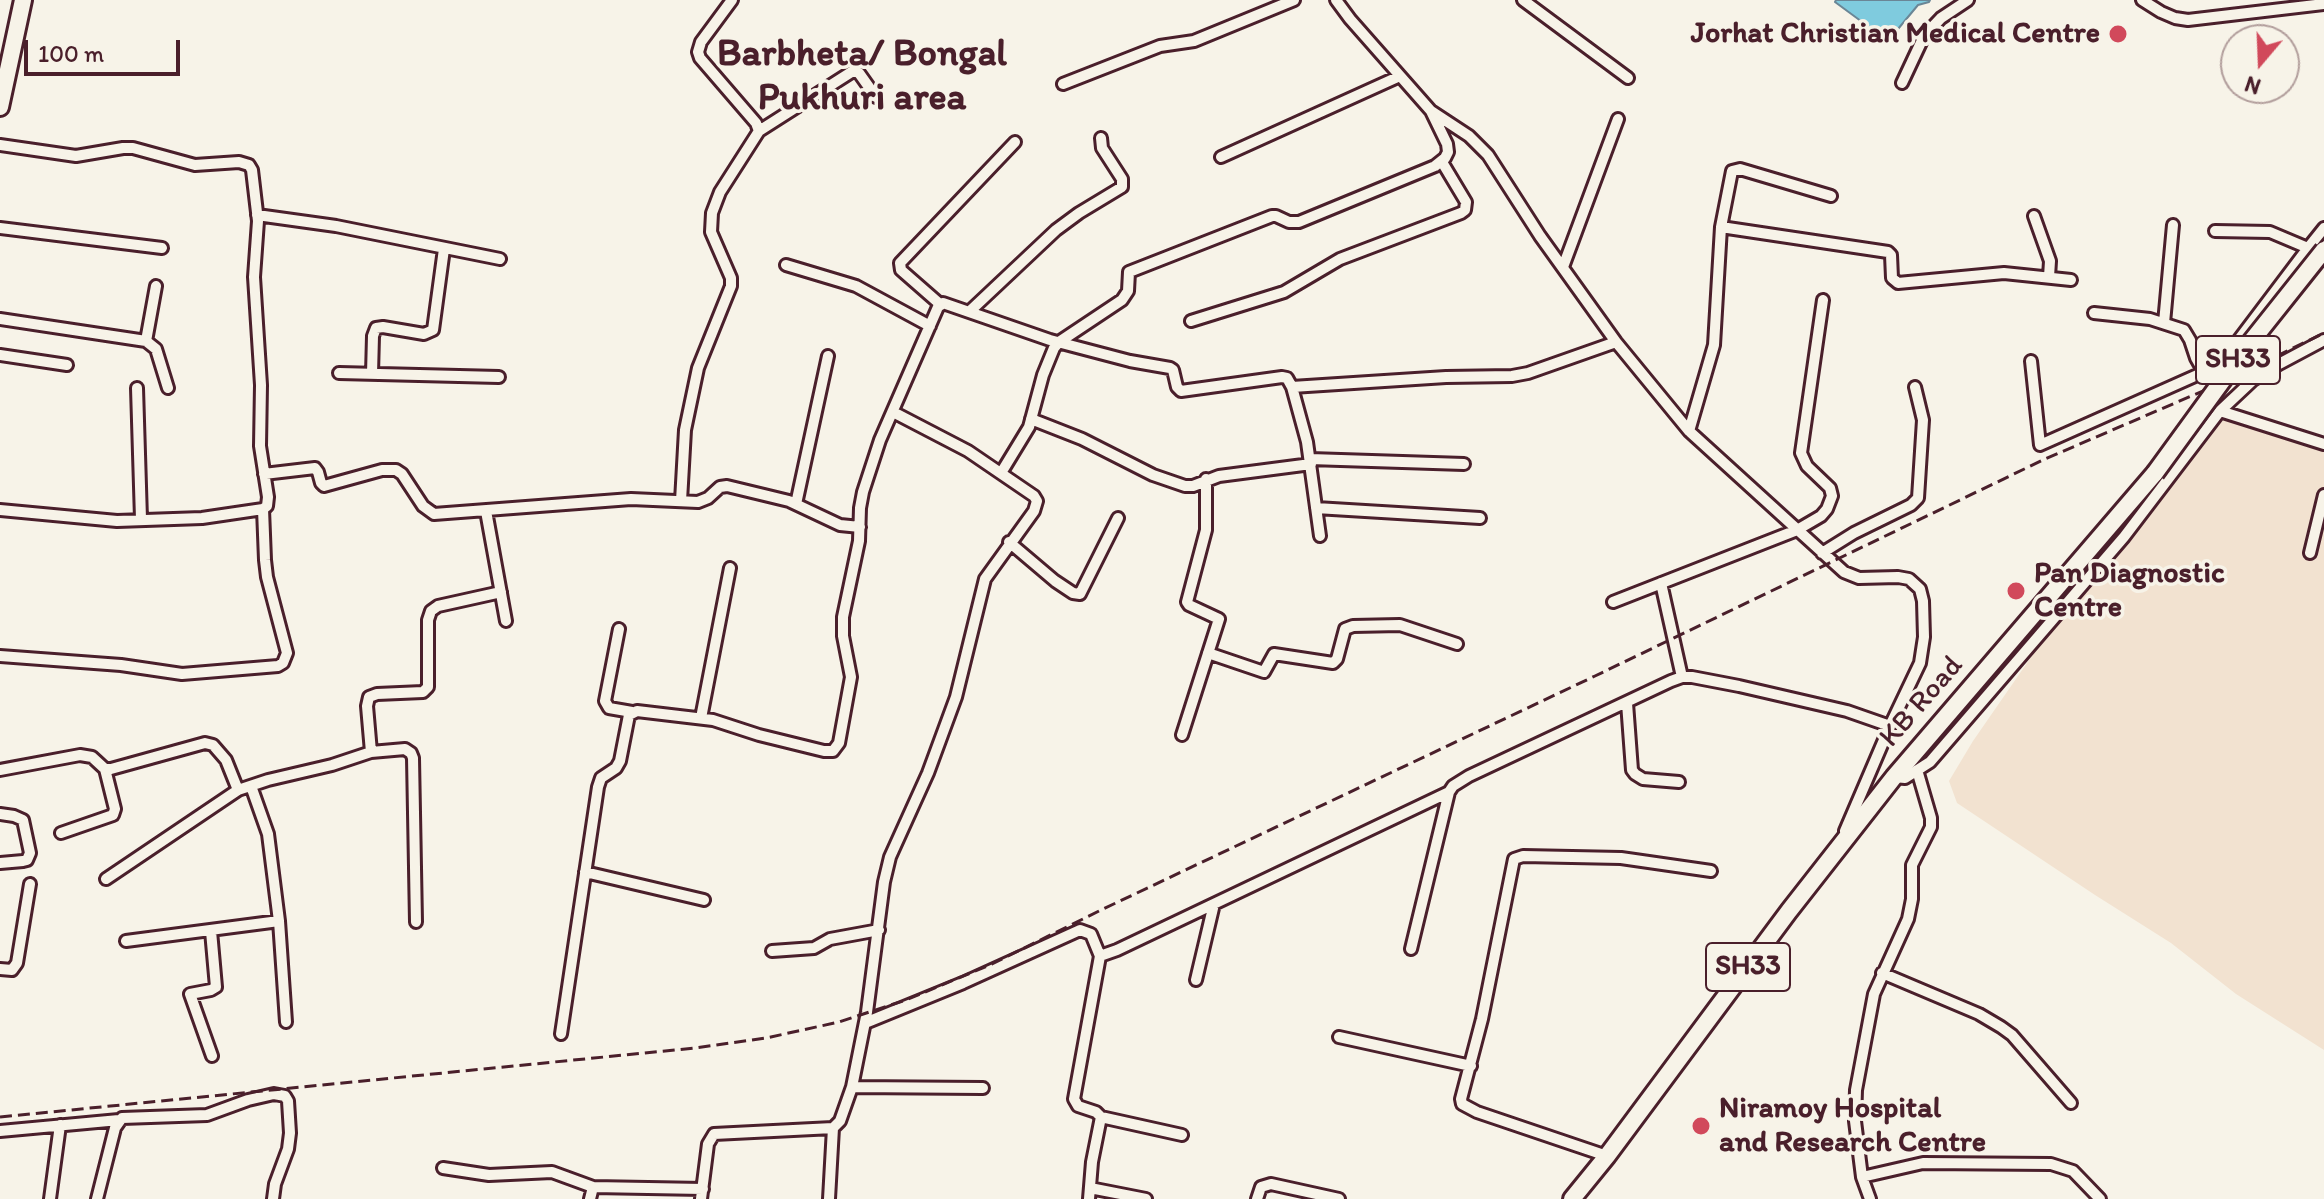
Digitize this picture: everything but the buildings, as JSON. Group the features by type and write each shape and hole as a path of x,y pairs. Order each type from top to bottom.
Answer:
{"main road":[{"path":"0,107 23,0"},
{"name":"KB Road","path":"1572,1199 1894,777 2155,473 2316,249"}],"street":[{"path":"732,0 701,42 698,52 756,123 759,131"},
{"path":"1063,84 1160,46 1194,41 1294,0"},
{"path":"1336,0 1431,111 1469,136 1488,155 1540,236 1616,342 1689,431 1844,572 1868,578 1909,579 1920,589 1923,649 1914,678 1836,851"},
{"path":"1523,0 1628,78"},
{"path":"1902,83 1924,36 1941,18 1968,0"},
{"path":"2142,0 2161,12 2188,20 2324,4"},
{"path":"681,501 685,430 698,368 731,286 731,278 711,232 712,213 720,192 759,131 853,71 859,73 876,97"},
{"path":"1221,157 1400,76"},
{"path":"1001,473 1031,419 1043,375 1059,342 1122,300 1128,291 1129,272 1272,216 1299,222 1442,162 1448,152 1447,144 1431,111"},
{"path":"1563,267 1618,119"},
{"path":"970,311 1056,230 1122,187 1122,179 1102,148 1101,138"},
{"path":"941,305 901,270 900,263 1015,142"},
{"path":"0,145 76,156 133,148 195,165 245,163 252,170 257,215 254,277 261,385 260,446 268,501 263,509 266,569 287,653 283,663 265,669 182,674 121,665 0,656"},
{"path":"1191,321 1284,292 1340,259 1461,213 1465,210 1466,202 1442,162"},
{"path":"1689,431 1714,345 1721,227 1731,174 1736,168 1831,196"},
{"path":"257,215 336,226 500,259"},
{"path":"2034,216 2050,261 2049,277"},
{"path":"2164,323 2173,225"},
{"path":"1721,227 1888,252 1891,255 1892,278 1898,283 2004,273 2071,280"},
{"path":"0,228 162,248"},
{"path":"2031,361 2040,445 2204,372 2231,350 2316,249 2324,228"},
{"path":"2215,231 2270,232 2316,249"},
{"path":"372,374 376,328 424,334 433,330 444,249"},
{"path":"786,265 856,286 930,326"},
{"path":"146,341 156,286"},
{"path":"1613,602 1797,530 1827,509 1832,496 1830,488 1807,466 1801,453 1823,300"},
{"path":"619,629 605,701 609,708 701,718 824,751 836,748 851,677 843,636 843,617 859,541 860,508 871,466 941,305 950,304 1059,342 1170,368 1181,391 1282,377 1290,381 1311,462 1320,536"},
{"path":"2094,313 2136,317 2184,330 2204,372"},
{"path":"0,319 146,341 156,349 168,388"},
{"path":"1894,777 1905,778 1930,762 2124,537 2220,411 2264,372 2324,340"},
{"path":"1292,387 1512,376 1616,342"},
{"path":"0,355 67,365"},
{"path":"796,504 828,356"},
{"path":"339,373 499,377"},
{"path":"1822,553 1854,533 1911,505 1918,498 1923,420 1915,387"},
{"path":"137,388 141,519"},
{"path":"2220,411 2324,444"},
{"path":"829,1199 833,1128 840,1121 852,1087 890,857 928,773 956,697 985,579 1034,511 1037,501 1001,473 933,431 893,412"},
{"path":"1031,419 1082,439 1177,485 1193,486 1206,479 1311,462 1464,464"},
{"path":"264,474 315,468 322,485 328,486 382,470 396,470 428,512 434,514 621,499 703,501 720,487 727,486 796,504 840,525 860,527"},
{"path":"1182,735 1219,619 1189,605 1186,598 1205,538 1206,479"},
{"path":"2310,553 2324,495"},
{"path":"1316,508 1480,518"},
{"path":"0,510 107,520 202,518 263,509"},
{"path":"486,511 506,621"},
{"path":"1009,542 1061,586 1080,594 1118,518"},
{"path":"701,718 730,568"},
{"path":"1661,583 1682,677"},
{"path":"371,752 369,697 423,692 428,687 428,620 431,611 438,606 501,592"},
{"path":"1208,653 1264,672 1274,654 1333,663 1337,659 1345,629 1353,626 1400,625 1457,644"},
{"path":"1100,956 1449,792 1469,776 1682,677 1706,679 1812,702 1890,726"},
{"path":"1627,703 1632,770 1643,779 1679,782"},
{"path":"561,1034 599,782 620,761 627,719 632,712"},
{"path":"105,769 205,743 213,745 226,760 238,790"},
{"path":"106,879 238,790 371,752 405,749 411,753 416,922"},
{"path":"0,770 80,755 92,757 105,769 115,809 113,815 61,833"},
{"path":"1870,1199 1862,1177 1855,1121 1856,1090 1874,994 1908,919 1912,899 1912,865 1931,827 1917,770"},
{"path":"251,786 268,834 279,921 286,1022"},
{"path":"1411,949 1449,792"},
{"path":"0,814 23,820 30,853 27,860 0,863"},
{"path":"1607,1156 1462,1104 1514,859 1523,856 1606,857 1711,871"},
{"path":"585,872 704,900"},
{"path":"0,969 12,970 17,963 30,884"},
{"path":"1196,980 1214,904"},
{"path":"126,941 279,921"},
{"path":"772,951 814,948 830,939 879,930"},
{"path":"865,1023 1080,930 1091,934 1100,956 1074,1099 1078,1106 1101,1117 1182,1135"},
{"path":"211,931 216,987 192,992 190,996 212,1056"},
{"path":"1882,973 1979,1014 2001,1027 2012,1035 2071,1103"},
{"path":"1339,1037 1471,1066"},
{"path":"852,1087 983,1088"},
{"path":"0,1131 126,1117 207,1115 248,1100 274,1094 285,1096 288,1101 290,1141 273,1199"},
{"path":"1101,1117 1089,1194 1146,1199"},
{"path":"97,1199 119,1120"},
{"path":"50,1199 60,1125"},
{"path":"443,1168 489,1175 552,1172 593,1187 702,1194 708,1144 714,1134 833,1128"},
{"path":"1862,1177 1923,1163 2051,1164 2073,1171 2100,1199"},
{"path":"1257,1199 1261,1187 1271,1184 1339,1199"},
{"path":"590,1199 593,1187"}],"shaded area":[{"path":"2209,415 2245,423 2324,450 2324,1050 2236,994 2171,943 1957,803 1949,781 1973,741 2099,559 2185,442"}],"water":[{"path":"1836,0 1930,0 1918,5 1888,41"}],"railway":[{"path":"0,1117 695,1048 766,1038 839,1022 906,1000 992,964 2045,459 2217,385 2324,333"}],"place":[{"name":"Jorhat Christian Medical Centre","path":"2118,34"},
{"name":"Pan Diagnostic Centre","path":"2016,591"},
{"name":"Niramoy Hospital and Research Centre","path":"1701,1126"}],"district":[{"name":"Barbheta/ Bongal Pukhuri area","path":"862,77"}]}
